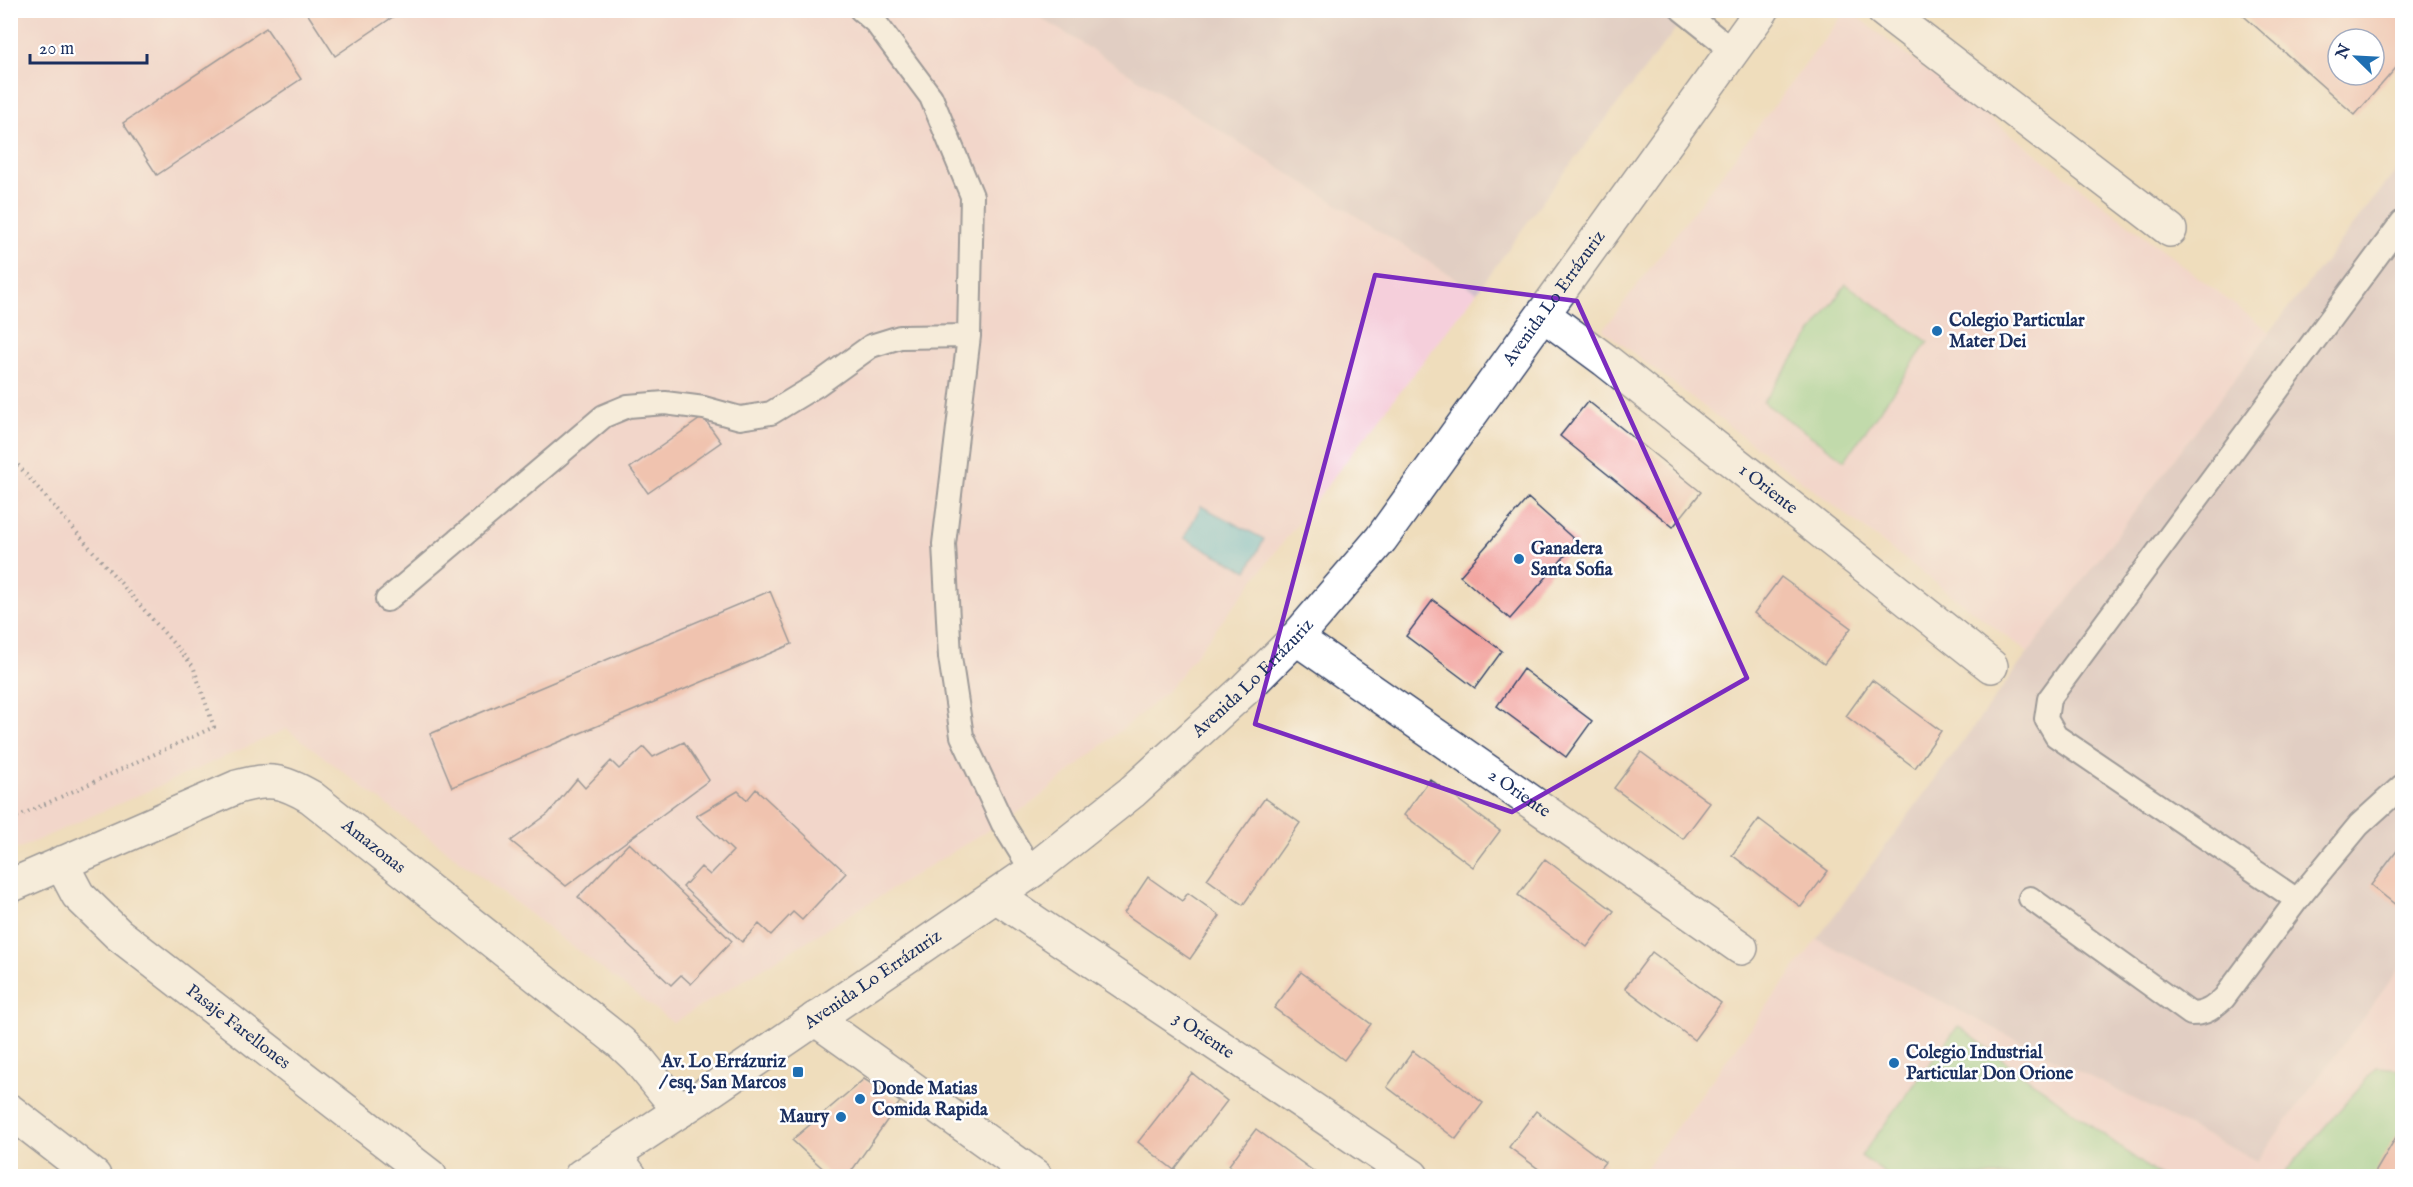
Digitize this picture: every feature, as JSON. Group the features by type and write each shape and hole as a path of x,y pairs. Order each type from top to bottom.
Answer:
{"street":[{"name":"Avenida Lo Errázuriz","path":"581,1176 622,1165 680,1111 1032,871 1132,792 1236,698 1296,638 1381,538 1762,10"},
{"path":"1882,10 2170,230"},
{"name":"1 Oriente","path":"1544,315 1605,360 1990,666"},
{"name":"2 Oriente","path":"1296,638 1741,948"},
{"name":"Amazonas","path":"10,886 237,787 257,781 274,780 293,786 311,797 620,1042 637,1058 680,1111"},
{"name":"Pasaje Farellones","path":"61,863 78,895 118,934 430,1176"},
{"name":"3 Oriente","path":"996,896 1412,1176"},
{"path":"815,1019 1035,1176"},
{"path":"10,1111 94,1176"}],"lane":[{"path":"861,10 876,23 931,97 972,195 969,336 944,544 950,657 962,736 1003,824 1032,871"},
{"path":"1682,10 1732,50"},
{"path":"2297,900 2056,736 2046,719 2049,699 2403,222"},
{"path":"387,600 604,416 628,406 665,403 704,408 740,418 771,412 817,385 871,346 900,337 969,336"},
{"path":"2030,898 2191,1014 2202,1014 2212,1009 2224,998 2297,900 2359,825 2403,786"}],"path":[{"path":"10,456 193,666 214,727 10,820"}],"highlighted area":[{"path":"1375,275 1577,301 1747,678 1512,812 1255,724"}],"shaded area":[{"name":"Colegio Particular Mater Dei","path":"1848,10 2270,332 2028,653 1603,330"},
{"path":"10,11 1030,11 1477,292 1167,692 1031,804 673,1023 287,729 11,852"},
{"path":"1030,11 1690,11 1550,191 1477,292"},
{"path":"2402,163 2402,965 2257,1161 1817,939 2028,653 2270,332"},
{"name":"Colegio Industrial Particular Don Orione","path":"1817,939 2257,1161 2402,965 2402,1176 1640,1176"}],"green space":[{"path":"1846,284 1928,342 1845,460 1763,402"},
{"path":"1958,1026 2159,1176 1889,1176 1861,1156"},
{"path":"2377,1067 2402,1069 2402,1176 2282,1176"}],"water":[{"path":"1201,506 1264,539 1247,571 1184,538"}],"building":[{"path":"305,10 403,10 335,56"},
{"path":"2237,10 2402,10 2402,61 2386,79 2386,27 2326,27 2326,87 2379,87 2355,115"},
{"path":"266,28 301,79 157,175 123,123"},
{"path":"1588,401 1701,492 1673,527 1560,436"},
{"path":"703,417 721,442 648,493 630,468"},
{"name":"Ganadera Santa Sofia","path":"1528,498 1577,542 1510,619 1460,576"},
{"path":"1781,577 1851,628 1824,664 1754,613"},
{"path":"770,591 792,644 452,787 430,734"},
{"path":"1433,600 1502,651 1475,688 1406,636"},
{"path":"1523,669 1592,721 1566,757 1497,706"},
{"path":"1872,680 1941,731 1915,768 1846,716"},
{"path":"684,742 709,780 566,886 511,841 548,814 577,779 585,788 611,761 619,769 644,747 653,757"},
{"path":"1641,752 1710,803 1683,839 1614,788"},
{"path":"1430,779 1500,831 1473,867 1404,815"},
{"path":"756,789 846,873 802,920 793,912 771,935 759,924 742,942 683,887 701,867 710,875 733,851 696,816 738,791 747,800"},
{"path":"1265,798 1300,823 1243,905 1207,879"},
{"path":"1759,819 1828,871 1801,907 1732,855"},
{"path":"629,843 732,941 691,984 681,975 671,985 578,897"},
{"path":"2402,844 2402,910 2371,885"},
{"path":"1545,859 1614,911 1587,947 1518,895"},
{"path":"1148,877 1182,901 1188,893 1220,916 1190,959 1124,913"},
{"path":"1652,952 1721,1003 1694,1040 1625,988"},
{"path":"1301,972 1371,1024 1344,1060 1274,1008"},
{"path":"1413,1051 1483,1103 1456,1139 1387,1087"},
{"path":"1192,1073 1227,1101 1174,1170 1138,1142"},
{"path":"864,1079 900,1102 848,1176 831,1176 792,1140"},
{"path":"1536,1111 1605,1162 1594,1176 1548,1176 1509,1147"},
{"path":"2402,1127 2402,1176 2373,1176"},
{"path":"1256,1129 1320,1176 1244,1176 1229,1165"}],"place":[{"name":"Colegio Particular Mater Dei","path":"1937,331"},
{"name":"Ganadera Santa Sofia","path":"1519,559"},
{"name":"Colegio Industrial Particular Don Orione","path":"1894,1063"},
{"name":"Av. Lo Errázuriz / esq. San Marcos","path":"798,1072"},
{"name":"Donde Matias Comida Rapida","path":"860,1099"},
{"name":"Maury","path":"841,1117"}]}
